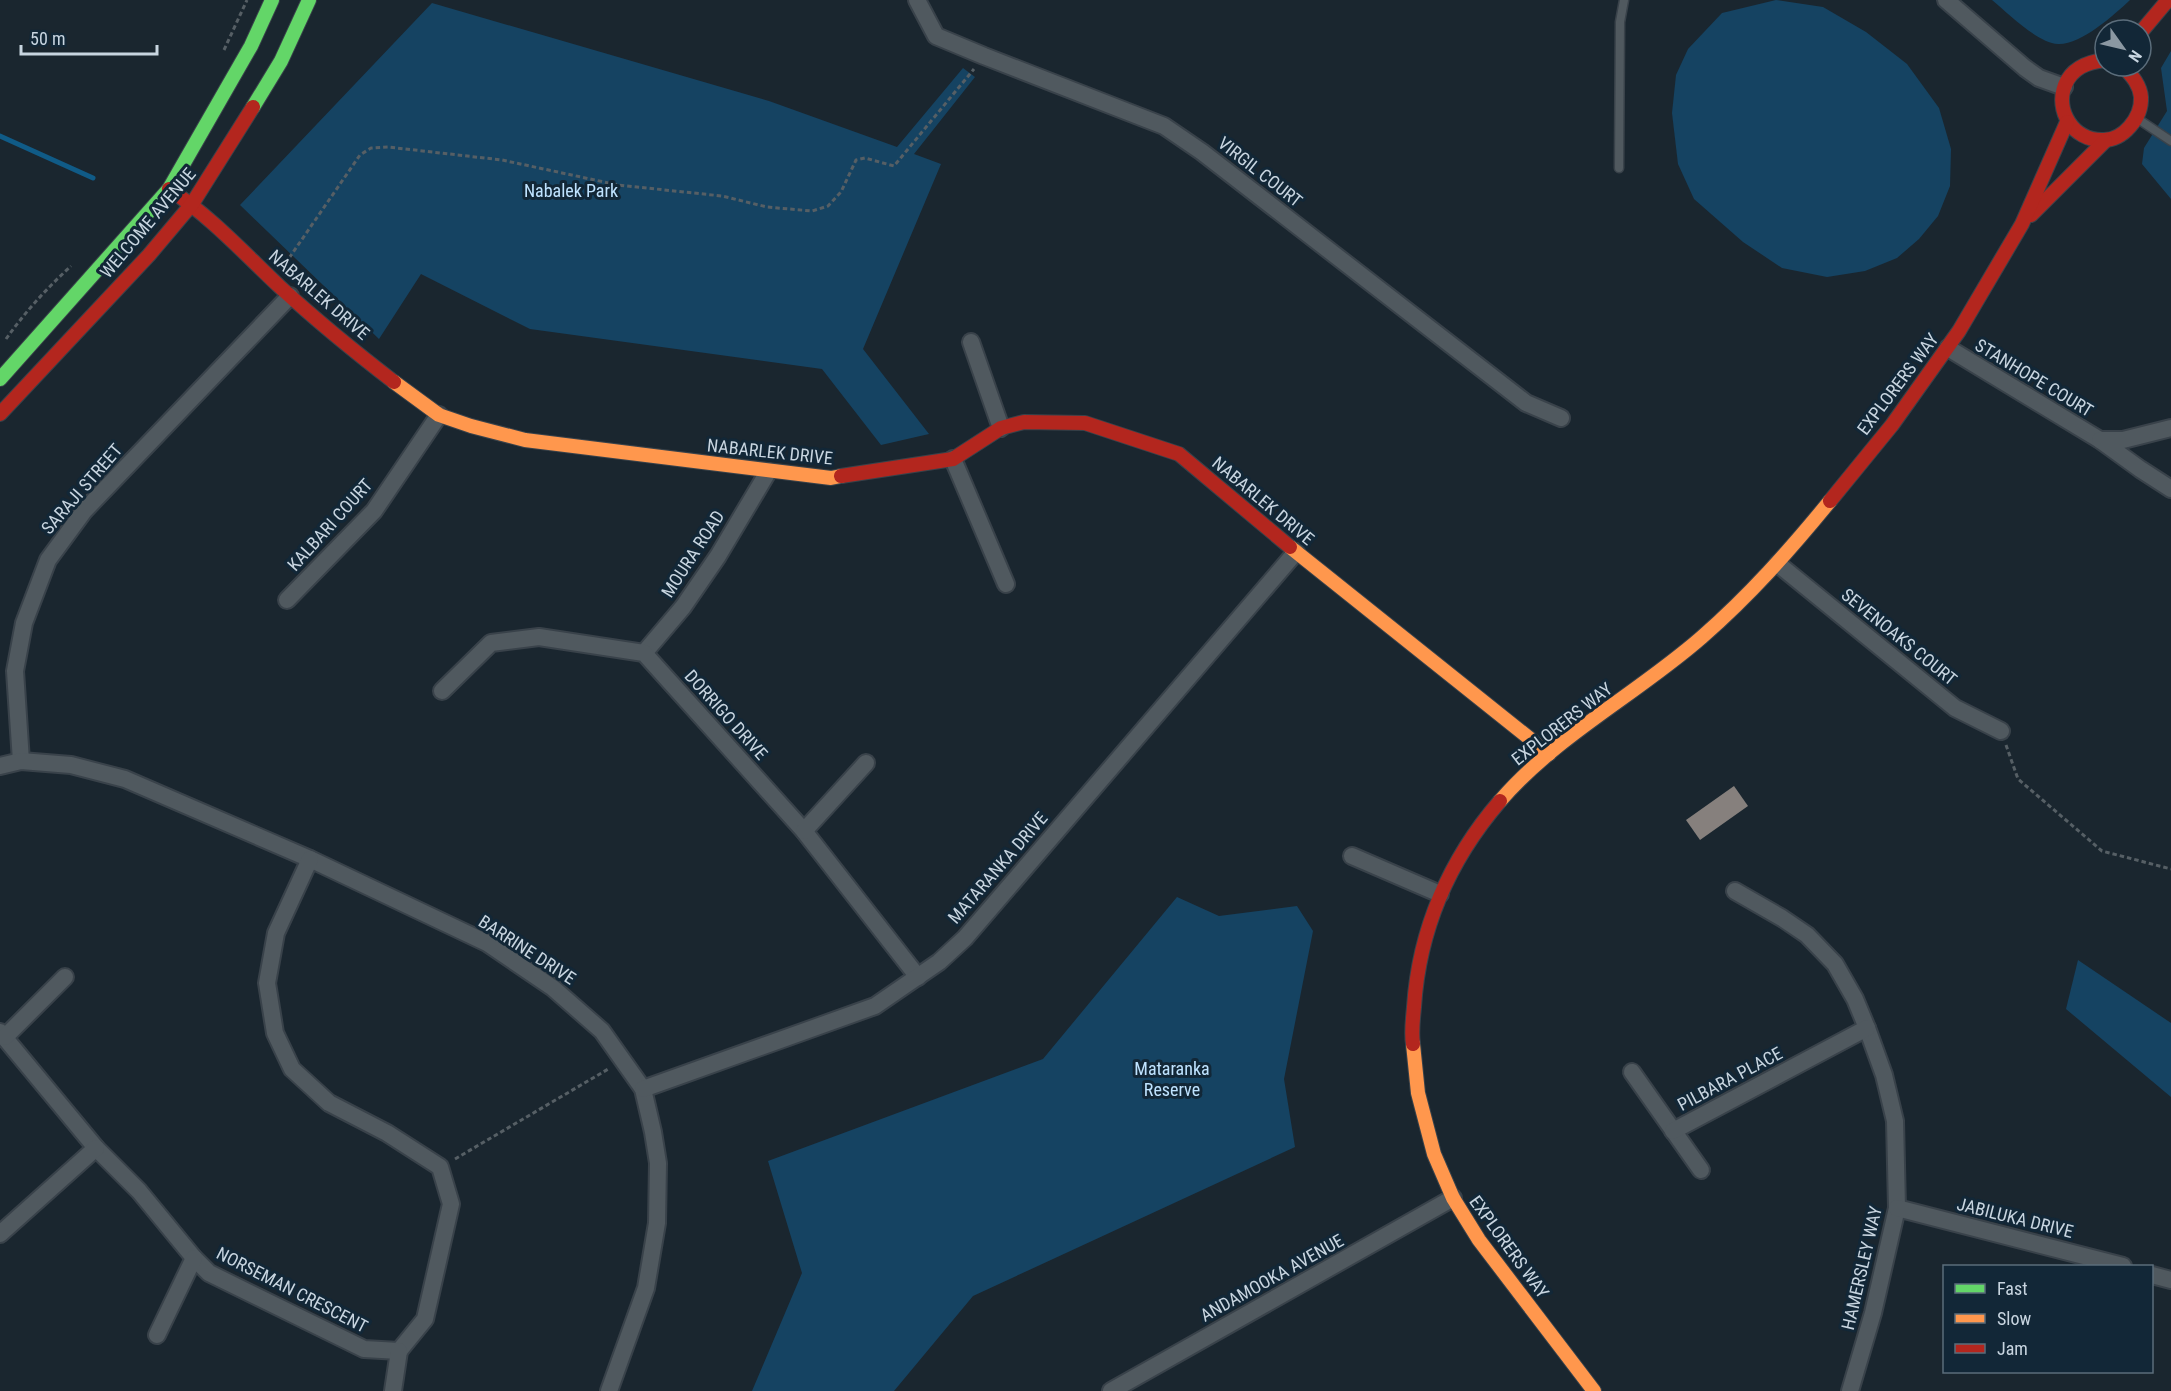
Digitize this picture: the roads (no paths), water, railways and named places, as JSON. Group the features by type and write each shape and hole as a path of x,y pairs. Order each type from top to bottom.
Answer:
{"street":[{"name":"WELCOME AVENUE","path":"0,379 169,189 251,46 272,0"},
{"name":"WELCOME AVENUE","path":"0,414 149,255 192,204 280,61 309,0"},
{"name":"VIRGIL COURT","path":"917,0 936,36 1164,126 1202,152 1526,403 1561,418"},
{"path":"1946,0 2025,68 2039,78 2064,87"},
{"path":"2153,18 2168,0"},
{"path":"2093,61 2076,68 2066,81 2061,94 2062,108 2067,122 2077,133 2090,140 2105,141"},
{"path":"2135,78 2140,86 2142,101 2138,119"},
{"name":"EXPLORERS WAY","path":"2022,224 2105,141 2119,137 2138,119"},
{"name":"EXPLORERS WAY","path":"1594,1391 1479,1240 1453,1198 1434,1154 1414,1068 1412,1040 1416,976 1425,938 1440,894 1478,827 1517,782 1549,754 1701,638 1778,564 1892,425 1948,348 2022,224 2067,122"},
{"name":"NABARLEK DRIVE","path":"169,189 192,204 290,296 364,359 439,415 471,426 525,440 768,472 831,478 953,459 1001,428 1023,422 1085,423 1179,454 1296,552 1549,754"},
{"name":"SARAJI STREET","path":"21,761 15,671 24,623 48,560 84,511 290,296"},
{"path":"972,342 1001,428"},
{"name":"STANHOPE COURT","path":"1948,348 2100,440 2140,470 2171,489"},
{"name":"KALBARI COURT","path":"287,600 374,511 439,415"},
{"name":"STANHOPE COURT","path":"2100,440 2123,440 2171,428"},
{"path":"953,459 1005,584"},
{"name":"MOURA ROAD","path":"644,653 683,607 718,556 768,472"},
{"name":"MATARANKA DRIVE","path":"643,1089 875,1006 939,962 964,938 1296,552"},
{"name":"SEVENOAKS COURT","path":"1778,564 1955,708 2001,731"},
{"path":"442,691 490,643 539,637 644,653"},
{"name":"DORRIGO DRIVE","path":"644,653 804,831 918,977"},
{"name":"BARRINE DRIVE","path":"0,766 21,761 71,765 125,779 310,859 487,943 553,988 602,1031 643,1089 658,1162 657,1223 646,1288 609,1391"},
{"path":"804,831 866,763"},
{"path":"1352,856 1440,894"},
{"path":"310,859 276,933 267,983 275,1032 292,1069 330,1102 387,1133 440,1167 451,1204 425,1319 399,1351 393,1391"},
{"name":"HAMERSLEY WAY","path":"1735,891 1782,918 1822,949 1835,964 1855,999 1867,1028 1884,1075 1895,1121 1897,1208 1873,1313 1850,1391"},
{"path":"3,1034 65,977"},
{"name":"PILBARA PLACE","path":"1632,1072 1673,1131 1867,1028"},
{"name":"NORSEMAN CRESCENT","path":"3,1034 96,1148 139,1191 209,1273 364,1349 399,1351"},
{"path":"1673,1131 1701,1170"},
{"path":"0,1234 96,1148"},
{"name":"ANDAMOOKA AVENUE","path":"1111,1391 1453,1198"},
{"name":"JABILUKA DRIVE","path":"1897,1208 2119,1265"},
{"path":"157,1335 194,1258"},
{"path":"2153,1276 2171,1280"}],"lane":[{"path":"1620,168 1620,22 1624,0"},
{"path":"2138,119 2171,141"}],"waterway":[{"path":"0,136 93,178"}],"park label":[{"name":"Nabalek Park","path":"571,191"},
{"name":"Mataranka Reserve","path":"1172,1079"}]}
